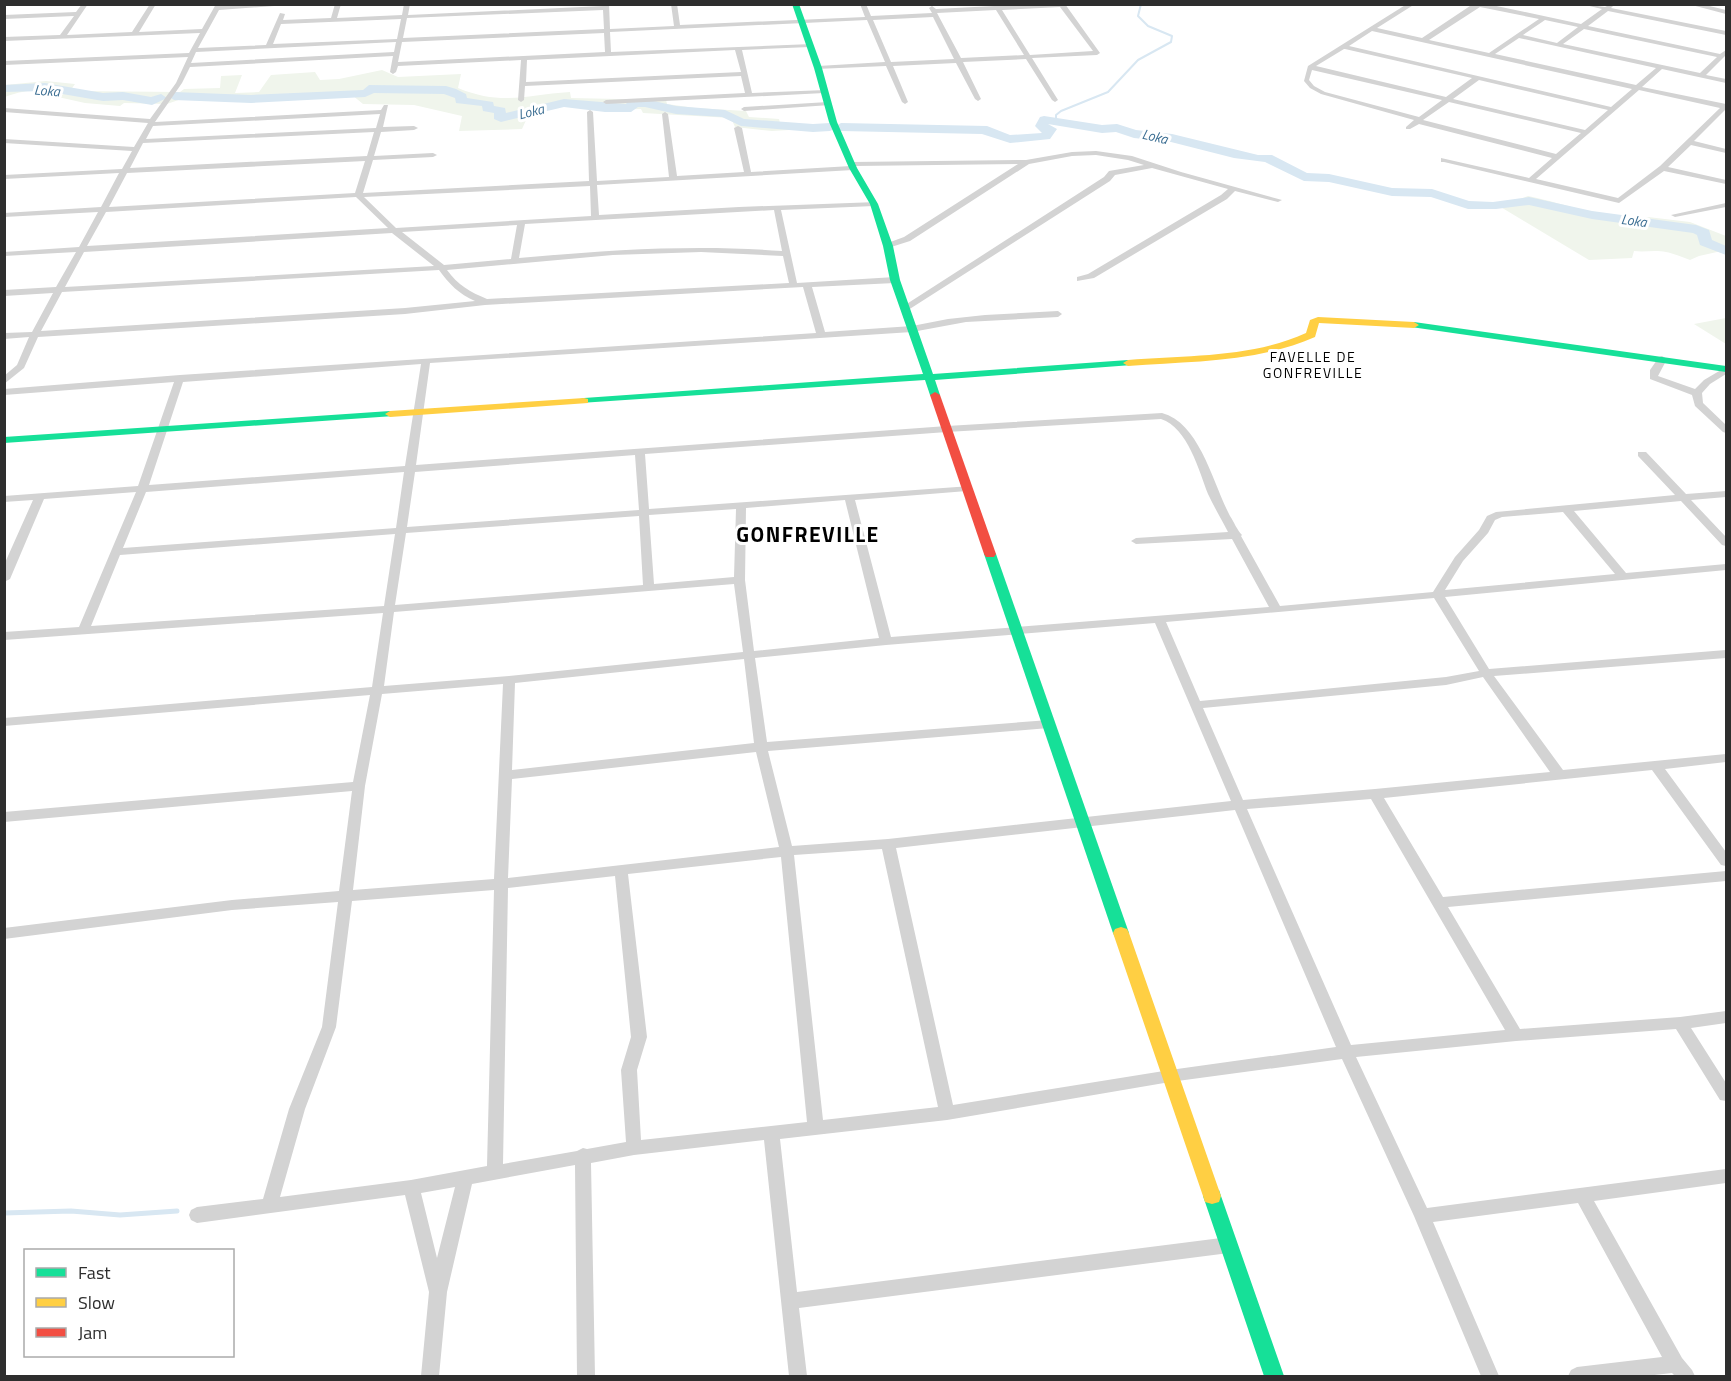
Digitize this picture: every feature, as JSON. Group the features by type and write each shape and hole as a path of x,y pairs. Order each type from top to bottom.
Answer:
{"street":[{"path":"62,37 85,4"},
{"path":"134,34 153,4"},
{"path":"4,381 21,366 35,334 136,149 151,122 179,83 186,65 218,6 298,4"},
{"path":"333,20 338,4"},
{"path":"393,72 402,40 407,4"},
{"path":"473,14 474,4"},
{"path":"795,4 818,68 832,122 874,204 888,246 895,280 1274,1377"},
{"path":"863,4 905,102"},
{"path":"1412,4 1310,67 1306,80 1318,90 1418,120 1558,157"},
{"path":"1584,4 1609,7 1726,33"},
{"path":"1690,4 1726,12"},
{"path":"269,46 286,5"},
{"path":"677,27 674,5 680,5"},
{"path":"4,63 269,46 869,18 933,10 996,6 1061,5 1097,53 818,68"},
{"path":"1424,40 1477,5 1724,54"},
{"path":"279,22 606,6 609,31 608,54"},
{"path":"996,6 1055,100"},
{"path":"1558,45 1609,7"},
{"path":"933,10 978,99"},
{"path":"4,17 78,14"},
{"path":"1490,55 1542,18"},
{"path":"1371,29 1726,106"},
{"path":"4,39 204,31"},
{"path":"1518,36 1726,81"},
{"path":"395,64 810,45"},
{"path":"1345,47 1613,109"},
{"path":"738,48 749,94"},
{"path":"186,65 398,54"},
{"path":"1701,76 1724,54"},
{"path":"521,100 524,58"},
{"path":"1310,67 1586,132"},
{"path":"1532,179 1661,67"},
{"path":"522,84 744,74"},
{"path":"1408,128 1477,78"},
{"path":"606,102 749,94 826,98"},
{"path":"744,109 826,98"},
{"path":"1444,160 1619,201 1663,168 1726,106"},
{"path":"4,110 151,122 385,109 358,195"},
{"path":"590,112 594,150 592,184 595,219"},
{"path":"665,114 673,177"},
{"path":"141,141 414,128"},
{"path":"738,128 748,173"},
{"path":"4,141 136,149"},
{"path":"1689,142 1726,151"},
{"path":"4,214 592,184 853,166 1027,162 1072,154 1096,153 1129,158 1278,200"},
{"path":"4,177 433,155"},
{"path":"888,246 907,240 1027,162"},
{"path":"906,309 1107,179 1112,173 1141,168 1160,168"},
{"path":"1663,168 1726,182"},
{"path":"1080,279 1091,276 1224,197 1234,188"},
{"path":"358,195 394,230 441,267 450,280 466,294 485,302"},
{"path":"4,254 874,204"},
{"path":"1675,215 1726,205"},
{"path":"777,208 794,286"},
{"path":"515,260 520,223"},
{"path":"4,293 702,249 744,249 787,254"},
{"path":"4,336 405,311 485,302 895,280"},
{"path":"807,285 821,335"},
{"path":"4,392 912,329 937,322 956,320 1058,314"},
{"path":"4,440 1121,364 1249,352 1285,346 1306,338 1313,331 1313,322 1318,320 1422,325 1468,334 1662,359 1726,370"},
{"path":"1662,359 1653,377 1697,393"},
{"path":"268,1207 297,1109 329,1027 359,786 377,691 426,361"},
{"path":"1726,370 1707,382 1697,393 1698,404 1726,430"},
{"path":"84,629 143,487 180,378"},
{"path":"4,499 640,451 1162,416 1171,418 1197,450 1214,496 1276,610"},
{"path":"640,451 649,587"},
{"path":"1642,454 1726,543"},
{"path":"117,552 967,488"},
{"path":"1437,594 1459,559 1485,531 1491,518 1500,514 1682,496 1726,494"},
{"path":"4,579 40,496"},
{"path":"849,497 886,641"},
{"path":"741,506 739,580 748,656 761,747 787,851 816,1129"},
{"path":"1566,508 1622,576"},
{"path":"1136,541 1236,535"},
{"path":"4,722 510,680 886,641 1276,610 1726,567"},
{"path":"4,636 389,609 739,580"},
{"path":"1437,594 1486,673 1560,776"},
{"path":"1158,618 1346,1052 1422,1216 1490,1377"},
{"path":"1196,705 1446,681 1486,673 1726,654"},
{"path":"495,1171 501,884 510,680"},
{"path":"506,775 761,747 1049,724"},
{"path":"4,934 232,905 501,884 787,851 888,844 1239,806 1726,759"},
{"path":"1656,766 1726,861"},
{"path":"4,816 359,786"},
{"path":"1375,794 1516,1035"},
{"path":"888,844 947,1113"},
{"path":"621,871 639,1037 629,1070 634,1148"},
{"path":"1438,903 1726,876"},
{"path":"197,1215 411,1187 583,1155 947,1113 1170,1076 1346,1052 1726,1017"},
{"path":"1680,1023 1726,1095"},
{"path":"771,1132 798,1377"},
{"path":"583,1155 586,1377"},
{"path":"1422,1216 1726,1176"},
{"path":"430,1377 438,1292 465,1178"},
{"path":"411,1187 438,1292"},
{"path":"1577,1377 1681,1370 1582,1194"},
{"path":"789,1301 1229,1245"}],"shaded area":[{"path":"382,70 398,77 461,74 458,88 488,97 514,98 570,92 571,98 666,100 667,104 695,108 746,111 749,117 779,119 780,123 791,123 792,125 824,124 824,128 772,131 735,127 731,118 643,113 641,109 597,110 569,106 549,108 528,116 522,129 459,131 462,116 414,105 363,104 352,95 275,100 187,97 167,104 124,103 120,106 85,103 58,97 65,93 48,91 34,90 5,97 5,85 46,81 75,84 70,91 180,92 184,89 220,88 221,76 242,75 235,93 259,92 271,75 315,72 320,80 339,79"},
{"path":"1528,196 1623,218 1648,217 1690,222 1726,236 1726,250 1690,260 1659,251 1634,251 1632,258 1589,260 1499,206 1523,201 1523,198"},
{"path":"1726,318 1726,344 1694,324"}],"waterway":[{"path":"1056,121 1056,115 1061,111 1108,92 1138,60 1171,42 1172,36 1148,26 1138,16 1141,4"},
{"name":"Loka","path":"4,89 45,87 103,97 123,96 152,101 161,98"},
{"name":"Loka","path":"174,96 251,99 365,93 369,92 369,89 446,90 462,97 460,100 478,102 489,105 487,108 501,111 498,116 501,118 564,103 605,108 631,108 633,103 645,103 676,110 725,114 741,122 813,128 830,127"},
{"name":"Loka","path":"841,127 987,130 988,133 1010,139 1046,136 1051,129 1044,129 1041,126 1044,120 1102,129 1117,128 1134,134 1172,138 1197,146 1225,150 1258,159 1267,158 1304,177 1329,178 1392,192 1432,193 1468,205 1490,205"},
{"name":"Loka","path":"1496,205 1529,201 1592,215 1696,229 1704,233 1705,242 1726,251"},
{"path":"4,1213 71,1211 120,1215 177,1211"}],"traffic: fast":[{"path":"795,4 818,68 833,122 853,168 874,204 888,246 895,280 935,395"},
{"path":"1414,325 1726,369"},
{"path":"584,401 1128,363"},
{"path":"4,440 390,414"},
{"path":"990,554 1121,933"},
{"path":"1212,1196 1274,1376"}],"traffic: slow":[{"path":"1128,363 1222,356 1271,349 1311,335 1313,322 1318,320 1414,325"},
{"path":"390,414 584,401"},
{"path":"1121,933 1212,1196"}],"traffic: jam":[{"path":"935,395 990,554"}],"district":[{"name":"FAVELLE DE GONFREVILLE","path":"1313,364"},
{"name":"GONFREVILLE","path":"808,534"}]}
